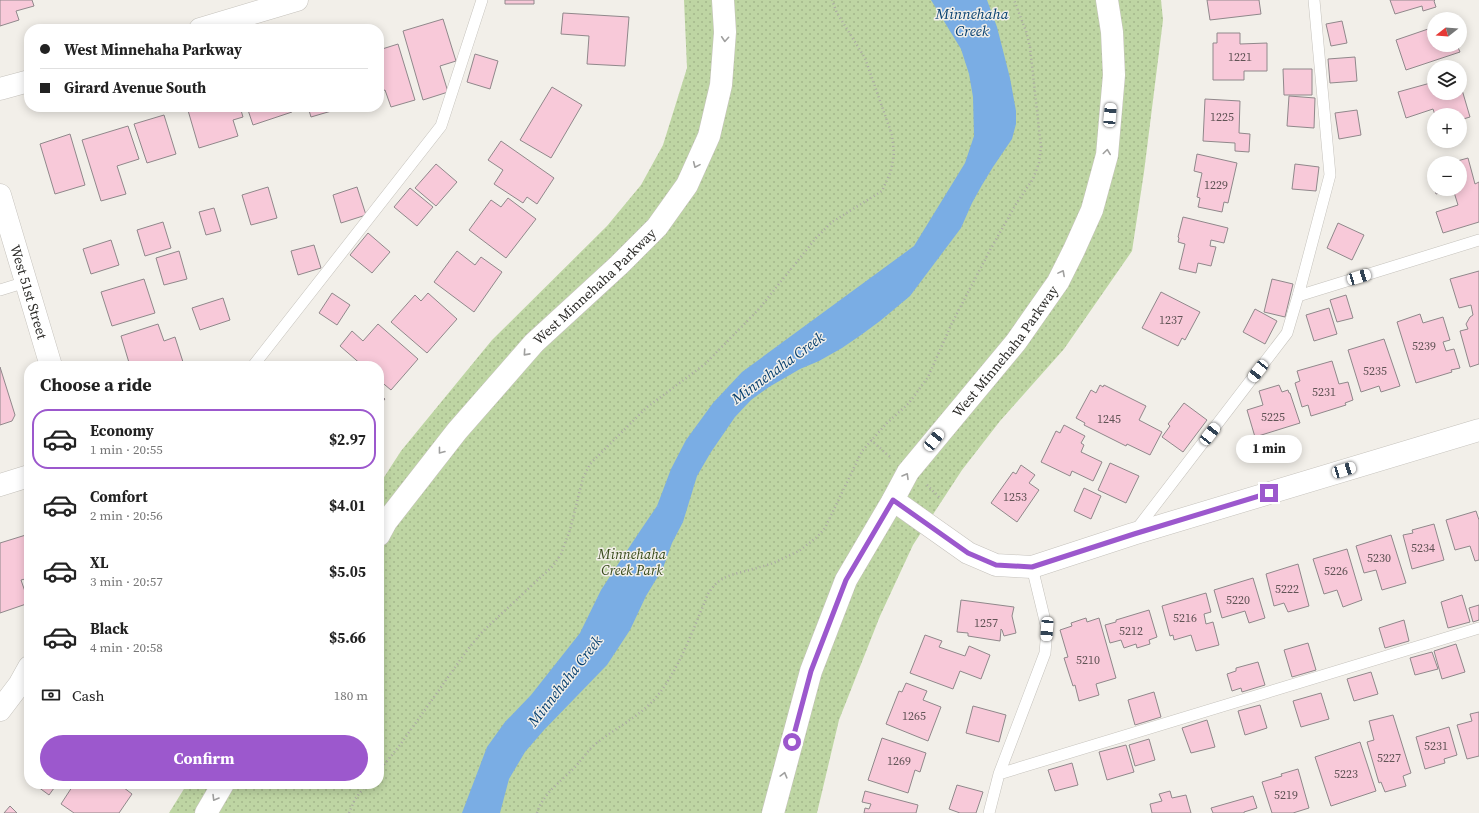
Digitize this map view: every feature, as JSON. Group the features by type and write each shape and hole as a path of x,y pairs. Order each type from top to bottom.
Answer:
{"street":[{"path":"217,24 297,0"},
{"name":"West Minnehaha Parkway","path":"384,526 462,425 534,343 619,265 657,227 687,185 709,136 722,85 725,32 723,0"},
{"name":"West Minnehaha Parkway","path":"773,813 811,671 846,580 908,472 1016,342 1058,282 1092,210 1107,155 1114,75 1112,32 1107,0"},
{"path":"0,89 24,82"},
{"name":"West 51st Street","path":"0,195 50,361"},
{"path":"893,500 968,553 996,565 1032,567 1134,534 1479,430"},
{"path":"0,485 24,478"},
{"path":"0,710 24,676"},
{"path":"206,813 221,789"}],"lane":[{"path":"257,361 441,126 482,0"},
{"path":"1134,534 1287,333 1330,175 1314,0"},
{"path":"1298,296 1479,240"},
{"path":"0,290 26,282"},
{"path":"989,813 999,774 1045,653 1047,629 1032,567"},
{"path":"999,774 1479,628"}],"path":[{"path":"384,765 468,649 483,631 553,566 566,544 583,478 590,464 646,408 705,364 758,310 816,238 832,222 882,191 891,171 894,153 892,135 865,58 837,13 832,0"},
{"path":"537,813 549,791 573,770 592,747 637,715 659,694 674,669 708,594 715,584 731,575 785,558 799,551 817,537 825,528 862,450 887,423 909,403 928,377 952,323 989,252 1016,204 1033,179 1039,163 1041,147 1030,47 1026,31 1014,0"},
{"path":"349,813 355,799 363,789"}],"green space":[{"name":"Minnehaha Creek Park","path":"684,0 1161,0 1163,20 1144,172 1132,251 1064,349 1000,421 962,470 913,545 880,616 839,720 817,813 169,813 184,789 384,789 384,477 401,451 492,340 607,226 641,185 663,145 687,68"}],"water":[{"name":"Minnehaha Creek","path":"931,0 987,0 997,27 1010,78 1016,111 1016,124 1012,139 982,185 961,228 910,296 880,321 842,348 819,361 800,369 769,387 751,400 735,417 711,452 697,476 683,522 672,543 663,568 646,596 630,630 607,665 544,730 525,752 509,779 500,813 462,813 487,747 505,722 531,695 580,633 601,590 657,506 671,469 686,440 713,403 742,372 914,246 965,163 974,136 973,97 969,74 961,49"}],"building":[{"path":"0,0 32,0 34,6 16,11 19,20 0,26"},
{"path":"505,0 534,0 534,4 505,4"},
{"path":"1207,0 1259,0 1261,14 1210,20"},
{"path":"1390,0 1435,0 1436,7 1423,11 1422,6 1395,14"},
{"path":"563,13 629,17 625,66 587,64 589,36 561,34"},
{"path":"443,19 456,61 440,66 448,92 423,100 403,31"},
{"path":"1342,21 1347,43 1331,46 1326,24"},
{"path":"1427,29 1427,52 1460,52 1436,60 1427,60 1427,63 1406,70 1396,40"},
{"path":"1217,33 1240,33 1240,44 1267,43 1267,71 1244,71 1244,80 1213,80 1213,43 1217,43"},
{"path":"398,44 415,100 391,107 384,90 384,48"},
{"path":"475,54 498,61 490,89 467,82"},
{"path":"1355,57 1357,81 1330,83 1328,59"},
{"path":"1283,69 1312,69 1312,95 1284,95"},
{"path":"1427,84 1427,100 1465,100 1470,117 1467,118 1467,108 1427,108 1427,111 1406,118 1398,92"},
{"path":"552,87 582,105 551,158 520,140"},
{"path":"1289,96 1315,98 1314,128 1287,126"},
{"path":"1205,99 1240,101 1239,133 1250,134 1249,152 1235,151 1235,143 1203,141"},
{"path":"1357,110 1361,135 1339,139 1335,113"},
{"path":"188,112 242,112 243,117 233,120 238,136 199,148"},
{"path":"249,112 292,112 253,125"},
{"path":"310,112 328,112 311,117"},
{"path":"164,115 176,154 147,163 134,124"},
{"path":"128,126 139,159 117,166 126,194 101,201 82,140"},
{"path":"70,134 85,185 55,194 40,144"},
{"path":"501,141 554,178 537,204 527,197 523,203 494,184 503,170 488,160"},
{"path":"1197,154 1237,163 1228,203 1224,202 1222,212 1198,207 1200,198 1197,197 1202,173 1194,171"},
{"path":"1467,158 1475,184 1479,182 1479,222 1443,233 1436,212 1458,205 1455,196 1467,196"},
{"path":"436,164 457,182 436,206 415,188"},
{"path":"1295,164 1319,167 1316,191 1292,189"},
{"path":"268,187 277,218 251,225 242,195"},
{"path":"357,187 366,215 341,223 333,195"},
{"path":"410,188 433,207 417,226 394,207"},
{"path":"508,198 536,219 506,258 469,230 491,200 501,207"},
{"path":"214,208 221,231 206,235 199,212"},
{"path":"1183,217 1228,228 1224,243 1211,240 1210,246 1216,247 1211,266 1198,263 1196,273 1179,269 1185,244 1178,242"},
{"path":"163,222 171,248 145,256 137,230"},
{"path":"1338,223 1364,235 1352,260 1327,248"},
{"path":"368,233 390,252 372,273 350,255"},
{"path":"111,240 119,265 91,274 83,249"},
{"path":"314,245 321,268 298,275 291,251"},
{"path":"179,251 187,279 164,285 156,258"},
{"path":"457,251 475,265 481,257 502,272 474,312 434,282"},
{"path":"1479,271 1479,364 1470,367 1460,331 1468,329 1466,324 1473,315 1471,305 1459,308 1450,279"},
{"path":"144,279 155,313 112,326 101,292"},
{"path":"1272,279 1293,284 1285,317 1264,312"},
{"path":"1161,292 1200,312 1185,340 1182,338 1178,346 1142,328"},
{"path":"332,293 350,305 337,325 319,313"},
{"path":"428,293 457,319 427,353 391,322 415,295 421,301"},
{"path":"1346,295 1353,318 1337,322 1330,300"},
{"path":"223,298 230,320 200,330 192,308"},
{"path":"1329,308 1337,334 1314,341 1306,315"},
{"path":"1255,309 1277,321 1265,344 1243,332"},
{"path":"1420,314 1423,323 1443,317 1450,340 1443,342 1446,351 1454,349 1460,368 1451,370 1452,372 1416,383 1397,322"},
{"path":"158,324 164,341 175,337 183,361 128,361 121,336"},
{"path":"378,324 418,359 391,390 384,384 384,361 357,361 340,346 352,331 363,341"},
{"path":"1384,339 1400,386 1381,392 1379,386 1361,392 1348,350"},
{"path":"1332,361 1339,384 1348,382 1353,400 1345,403 1346,405 1311,416 1308,405 1302,407 1295,383 1300,381 1297,371"},
{"path":"0,367 15,415 12,421 0,425"},
{"path":"1100,385 1103,387 1104,385 1146,406 1139,420 1162,432 1150,455 1127,444 1126,446 1084,425 1085,423 1076,418 1091,390 1096,393"},
{"path":"1279,385 1282,392 1288,390 1290,393 1300,423 1255,437 1247,410 1263,405 1259,391"},
{"path":"1184,403 1207,420 1183,452 1162,437 1170,426 1168,424"},
{"path":"1064,425 1085,436 1081,443 1084,445 1081,452 1102,462 1093,481 1072,471 1070,476 1041,462 1056,431 1060,433"},
{"path":"1110,463 1139,476 1126,503 1098,490"},
{"path":"1021,465 1035,475 1029,483 1039,490 1017,522 991,503 1013,472 1016,474"},
{"path":"1084,488 1101,496 1091,519 1074,511"},
{"path":"1476,511 1479,520 1479,560 1475,561 1470,546 1455,550 1446,520"},
{"path":"1434,524 1444,560 1412,569 1403,535 1413,533 1412,530"},
{"path":"1391,535 1406,583 1382,590 1376,570 1364,573 1356,546"},
{"path":"24,536 24,579 21,580 24,589 24,605 0,613 0,543"},
{"path":"1347,549 1362,600 1343,607 1337,590 1324,594 1313,559"},
{"path":"1298,564 1309,606 1288,612 1284,603 1274,606 1266,574"},
{"path":"1253,578 1265,618 1249,623 1245,611 1222,618 1214,590"},
{"path":"1206,593 1211,612 1204,614 1206,624 1213,622 1219,645 1196,651 1191,635 1174,640 1173,635 1170,636 1162,606"},
{"path":"1462,595 1470,622 1448,628 1441,602"},
{"path":"961,600 1014,607 1012,616 1016,633 1004,636 1001,629 1000,641 968,636 968,633 957,632"},
{"path":"1479,605 1479,620 1473,622 1469,608"},
{"path":"1149,610 1157,637 1149,640 1150,644 1137,648 1136,644 1124,648 1121,640 1110,643 1105,625"},
{"path":"1086,618 1087,622 1099,618 1116,678 1096,684 1099,695 1079,701 1075,685 1073,686 1064,658 1068,657 1060,630 1072,626 1071,623"},
{"path":"1404,620 1409,641 1385,648 1379,628"},
{"path":"925,635 942,641 939,647 965,656 969,646 990,655 981,679 960,671 953,689 910,673"},
{"path":"1308,643 1316,670 1292,677 1284,650"},
{"path":"1456,644 1465,672 1442,679 1434,651"},
{"path":"1432,652 1438,669 1415,675 1410,658"},
{"path":"1258,662 1265,685 1242,692 1241,688 1232,691 1227,674 1236,671 1236,668"},
{"path":"1371,672 1378,694 1354,701 1347,679"},
{"path":"906,683 927,691 923,700 941,707 928,741 886,724 899,691 902,692"},
{"path":"1154,692 1161,717 1135,725 1128,700"},
{"path":"1321,693 1329,719 1301,727 1293,701"},
{"path":"1260,705 1267,728 1245,735 1238,711"},
{"path":"973,706 1006,715 999,742 966,733"},
{"path":"1479,712 1479,756 1467,759 1457,725 1472,721 1470,714"},
{"path":"1393,715 1411,773 1403,776 1406,786 1385,792 1381,782 1379,783 1367,742 1374,740 1369,721"},
{"path":"1207,720 1215,747 1191,753 1182,728"},
{"path":"1449,727 1457,755 1444,759 1445,763 1425,769 1416,737"},
{"path":"882,738 926,753 920,772 915,770 908,793 868,780"},
{"path":"1149,739 1155,760 1135,766 1129,745"},
{"path":"1360,742 1376,791 1331,806 1315,757"},
{"path":"1126,745 1134,772 1107,780 1099,752"},
{"path":"1072,763 1078,785 1055,791 1048,770"},
{"path":"1298,769 1309,808 1293,813 1272,813 1262,782"},
{"path":"957,785 983,792 976,813 960,813 949,809"},
{"path":"41,789 53,789 49,795"},
{"path":"71,789 126,789 132,794 119,813 74,813 61,804"},
{"path":"865,791 918,805 916,813 864,813 865,808 869,809 871,804 862,802"},
{"path":"1170,791 1172,798 1186,795 1191,813 1152,813 1150,804 1162,801 1159,794"},
{"path":"1253,796 1257,808 1244,813 1213,813 1211,808"},
{"path":"10,806 17,813 4,813"}],"route":[{"path":"792,742 811,671 846,580 893,500 968,553 996,565 1032,567 1269,493"}]}
